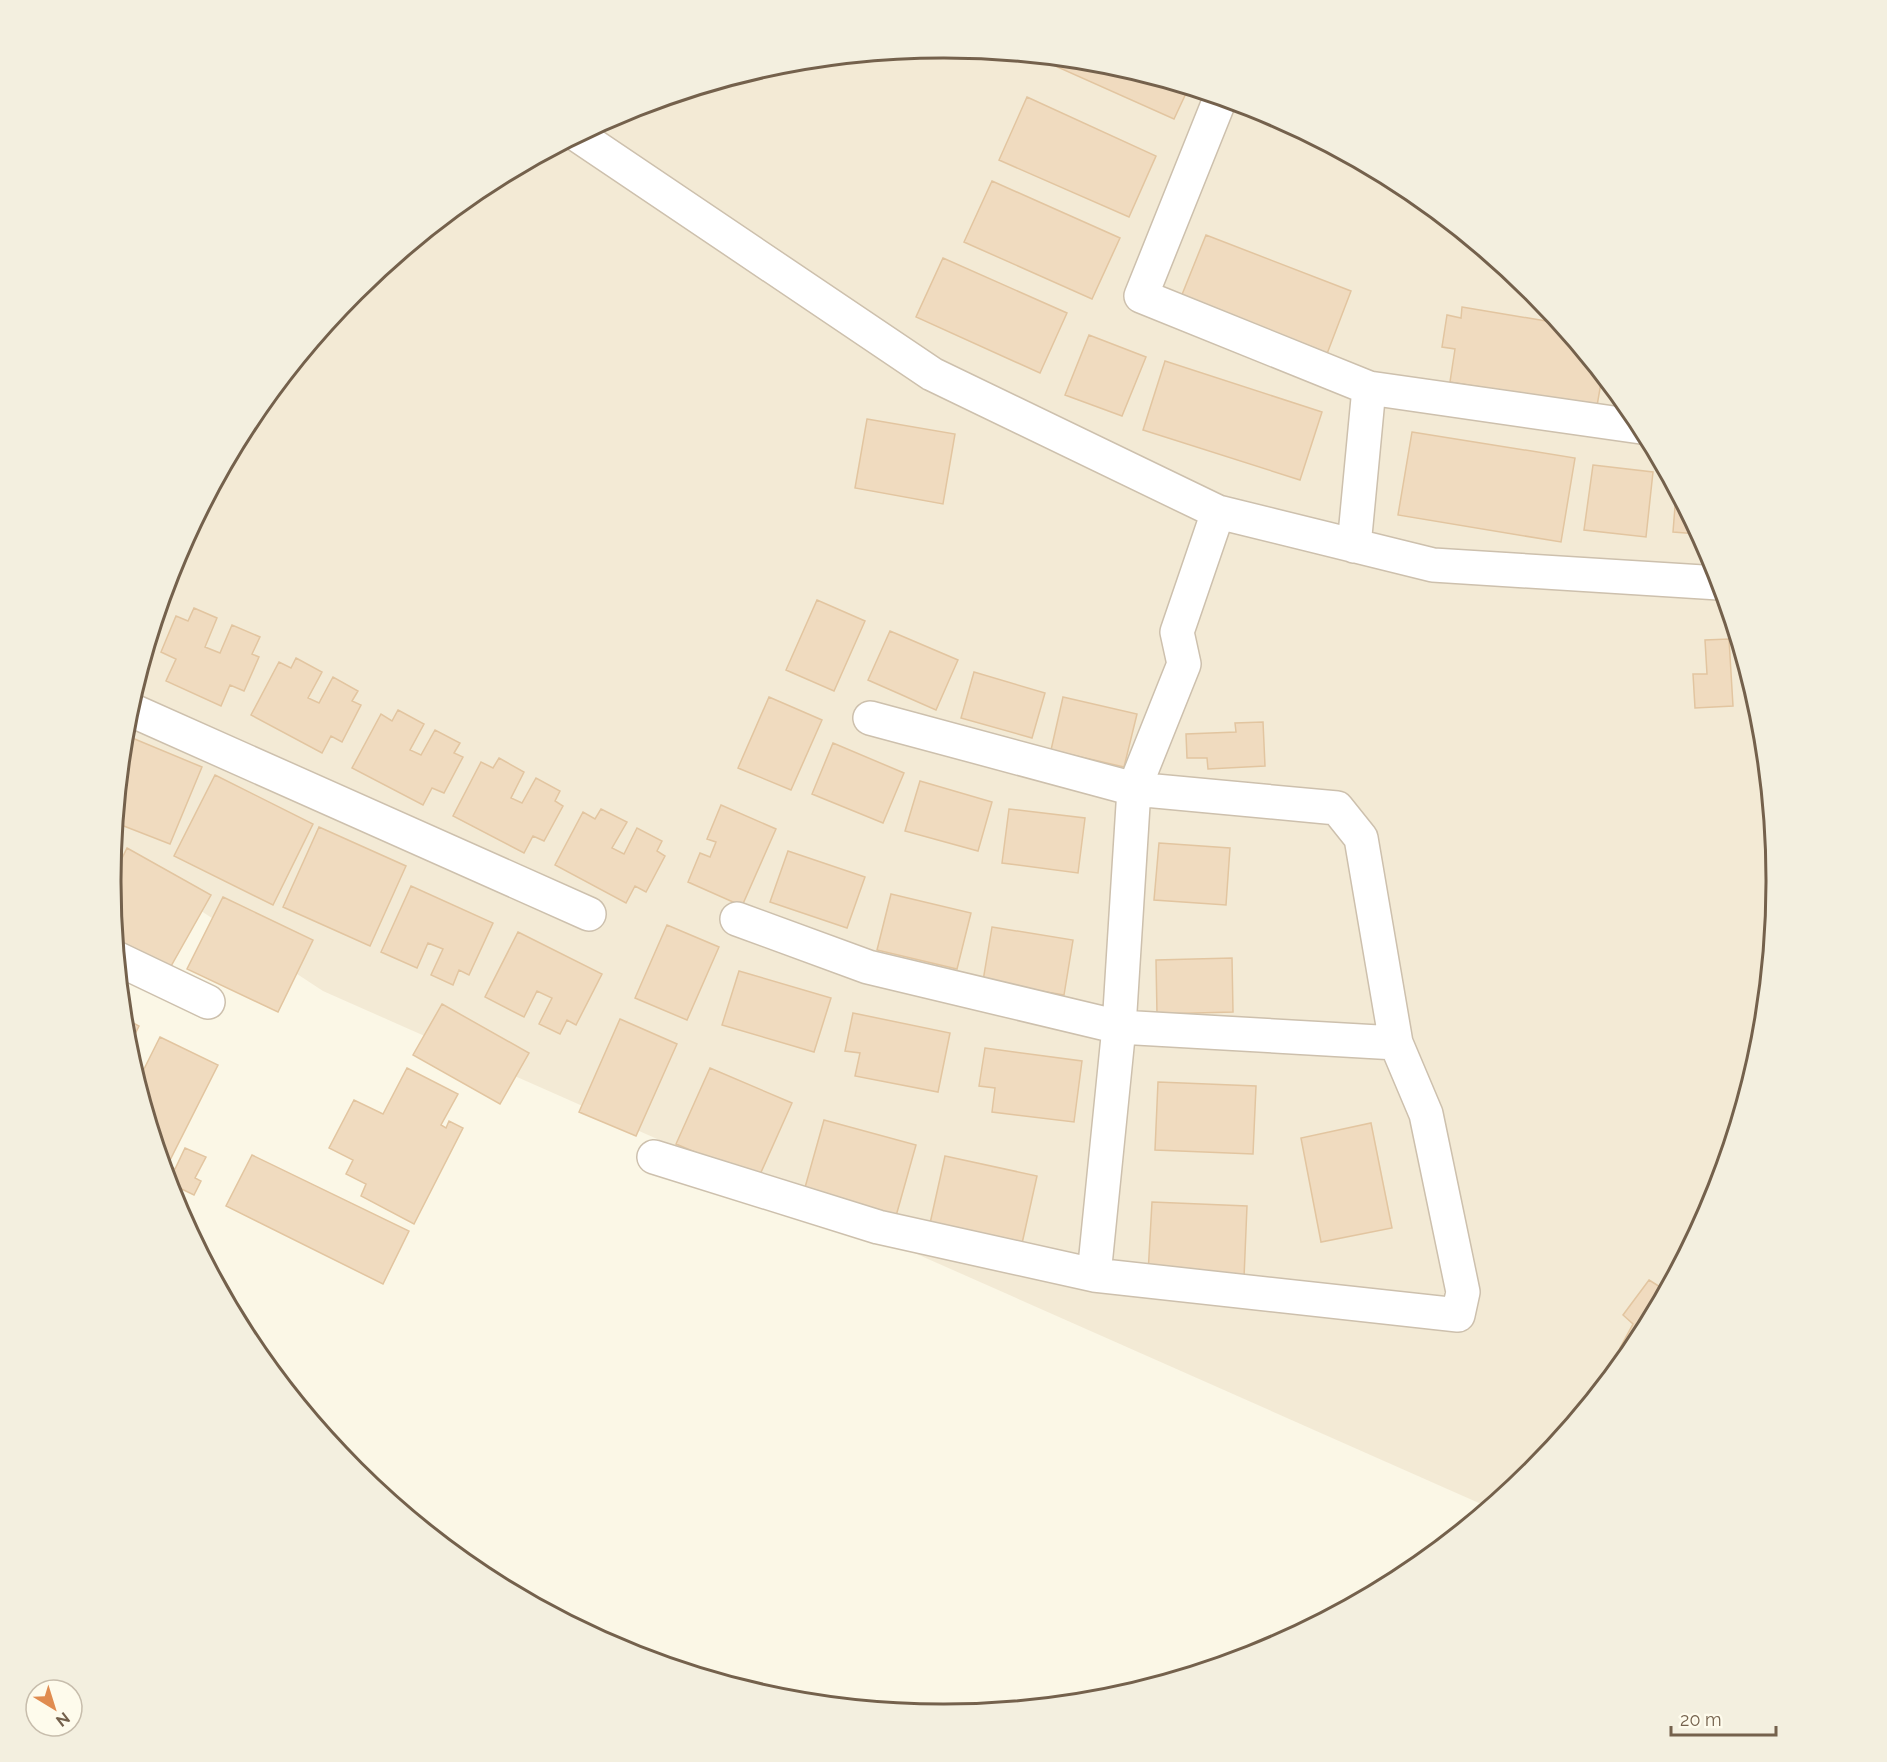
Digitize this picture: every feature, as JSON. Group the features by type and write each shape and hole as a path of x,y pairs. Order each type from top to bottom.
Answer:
{"street":[{"path":"1217,106 1141,296 1369,388 1628,425"},
{"path":"586,140 932,374 1218,512 1433,565 1709,582"},
{"path":"1354,546 1369,388"},
{"path":"1094,1275 1119,1027 1134,789 1184,664 1177,632 1218,512"},
{"path":"139,713 589,914"},
{"path":"654,1157 878,1227 1094,1275 1458,1315 1463,1292 1426,1114 1396,1043 1361,838 1337,808 1134,789 870,718"},
{"path":"737,920 868,967 1119,1027 1396,1043"},
{"path":"126,963 208,1002"}],"shaded area":[{"path":"944,58 997,60 1104,74 1208,102 1258,121 1307,143 1400,197 1444,228 1525,299 1596,380 1627,424 1656,470 1703,566 1738,668 1750,721 1759,774 1764,827 1766,881 1764,935 1759,988 1750,1041 1738,1094 1722,1145 1681,1245 1656,1292 1627,1338 1596,1382 1562,1423 1525,1463 1480,1504 323,991 122,859 128,774 149,668 184,566 206,517 231,470 291,380 362,299 443,228 532,169 580,143 679,102 783,74 890,60"}],"building":[{"path":"1057,67 1104,74 1185,95 1174,119"},
{"path":"1027,97 1156,156 1129,217 999,160"},
{"path":"992,181 1120,238 1092,299 964,242"},
{"path":"1206,235 1351,291 1325,359 1179,302"},
{"path":"943,258 1067,313 1040,373 916,317"},
{"path":"1462,307 1545,321 1600,386 1597,406 1450,382 1455,349 1442,347 1447,315 1461,318"},
{"path":"1089,335 1146,357 1122,416 1065,395"},
{"path":"1165,361 1322,412 1300,480 1143,430"},
{"path":"867,419 955,434 943,504 855,488"},
{"path":"1412,432 1575,458 1561,542 1398,515"},
{"path":"1593,465 1653,472 1646,537 1584,530"},
{"path":"1675,506 1688,533 1673,532"},
{"path":"817,600 865,621 834,691 786,670"},
{"path":"194,608 217,618 205,647 220,653 232,625 260,637 252,654 259,657 244,691 230,685 221,706 166,681 176,659 161,652 176,616 188,621"},
{"path":"890,631 958,660 936,710 868,680"},
{"path":"1729,639 1733,706 1695,708 1693,674 1707,674 1705,640"},
{"path":"296,658 322,672 308,698 319,703 333,677 358,691 352,701 361,705 342,742 331,736 322,753 251,715 279,662 291,668"},
{"path":"974,672 1045,693 1032,738 961,718"},
{"path":"769,697 822,720 791,790 738,768"},
{"path":"1063,697 1137,714 1124,767 1051,750"},
{"path":"398,710 424,724 410,750 421,755 435,730 460,743 454,753 463,757 444,793 432,788 423,805 352,768 381,714 392,721"},
{"path":"1263,722 1265,766 1208,769 1207,758 1187,758 1186,734 1236,732 1235,723"},
{"path":"134,739 202,767 170,844 123,826"},
{"path":"833,743 904,773 883,823 812,794"},
{"path":"499,758 524,772 511,798 522,803 536,778 560,791 555,801 563,806 544,841 533,836 524,853 453,816 481,762 493,768"},
{"path":"215,775 313,824 273,905 174,856"},
{"path":"920,781 992,802 978,851 905,831"},
{"path":"721,805 776,829 742,906 688,882 700,853 710,857 716,842 707,839"},
{"path":"601,809 627,822 612,848 624,854 637,828 662,841 657,851 665,856 646,892 635,886 626,903 555,865 583,812 595,819"},
{"path":"1009,809 1085,818 1078,873 1002,863"},
{"path":"319,827 406,866 370,946 283,907"},
{"path":"1159,843 1230,848 1226,905 1154,900"},
{"path":"127,848 211,895 166,975 125,952 122,859"},
{"path":"788,851 865,877 847,928 770,902"},
{"path":"411,886 493,923 469,975 459,970 453,985 431,975 443,949 428,943 417,968 381,952"},
{"path":"891,894 971,913 957,969 877,950"},
{"path":"223,897 313,940 278,1012 187,969"},
{"path":"667,925 719,947 687,1020 635,998"},
{"path":"992,927 1073,940 1064,995 983,981"},
{"path":"518,932 602,974 576,1025 567,1020 560,1034 539,1024 552,998 537,991 524,1017 485,997"},
{"path":"1232,958 1233,1012 1157,1014 1156,960"},
{"path":"739,971 831,998 814,1052 722,1025"},
{"path":"442,1004 529,1053 500,1104 413,1055"},
{"path":"853,1013 950,1033 938,1092 855,1076 860,1053 845,1051"},
{"path":"620,1019 677,1044 636,1136 579,1112"},
{"path":"160,1037 218,1065 170,1159 149,1094 144,1070"},
{"path":"985,1048 1082,1061 1074,1122 992,1112 995,1088 979,1086"},
{"path":"407,1068 458,1094 441,1125 446,1128 449,1121 463,1128 414,1224 361,1196 366,1184 346,1174 353,1160 329,1148 354,1100 383,1114"},
{"path":"710,1068 792,1103 758,1179 676,1144"},
{"path":"1158,1082 1256,1086 1253,1154 1155,1150"},
{"path":"824,1120 916,1145 896,1216 804,1191"},
{"path":"1371,1123 1392,1228 1321,1242 1301,1138"},
{"path":"185,1148 206,1157 195,1178 201,1181 194,1195 181,1189 175,1169"},
{"path":"252,1155 409,1231 383,1284 226,1206"},
{"path":"945,1156 1037,1176 1021,1248 929,1228"},
{"path":"1152,1202 1247,1206 1244,1278 1148,1274"},
{"path":"1649,1280 1659,1286 1620,1348 1633,1324 1623,1315"}]}
